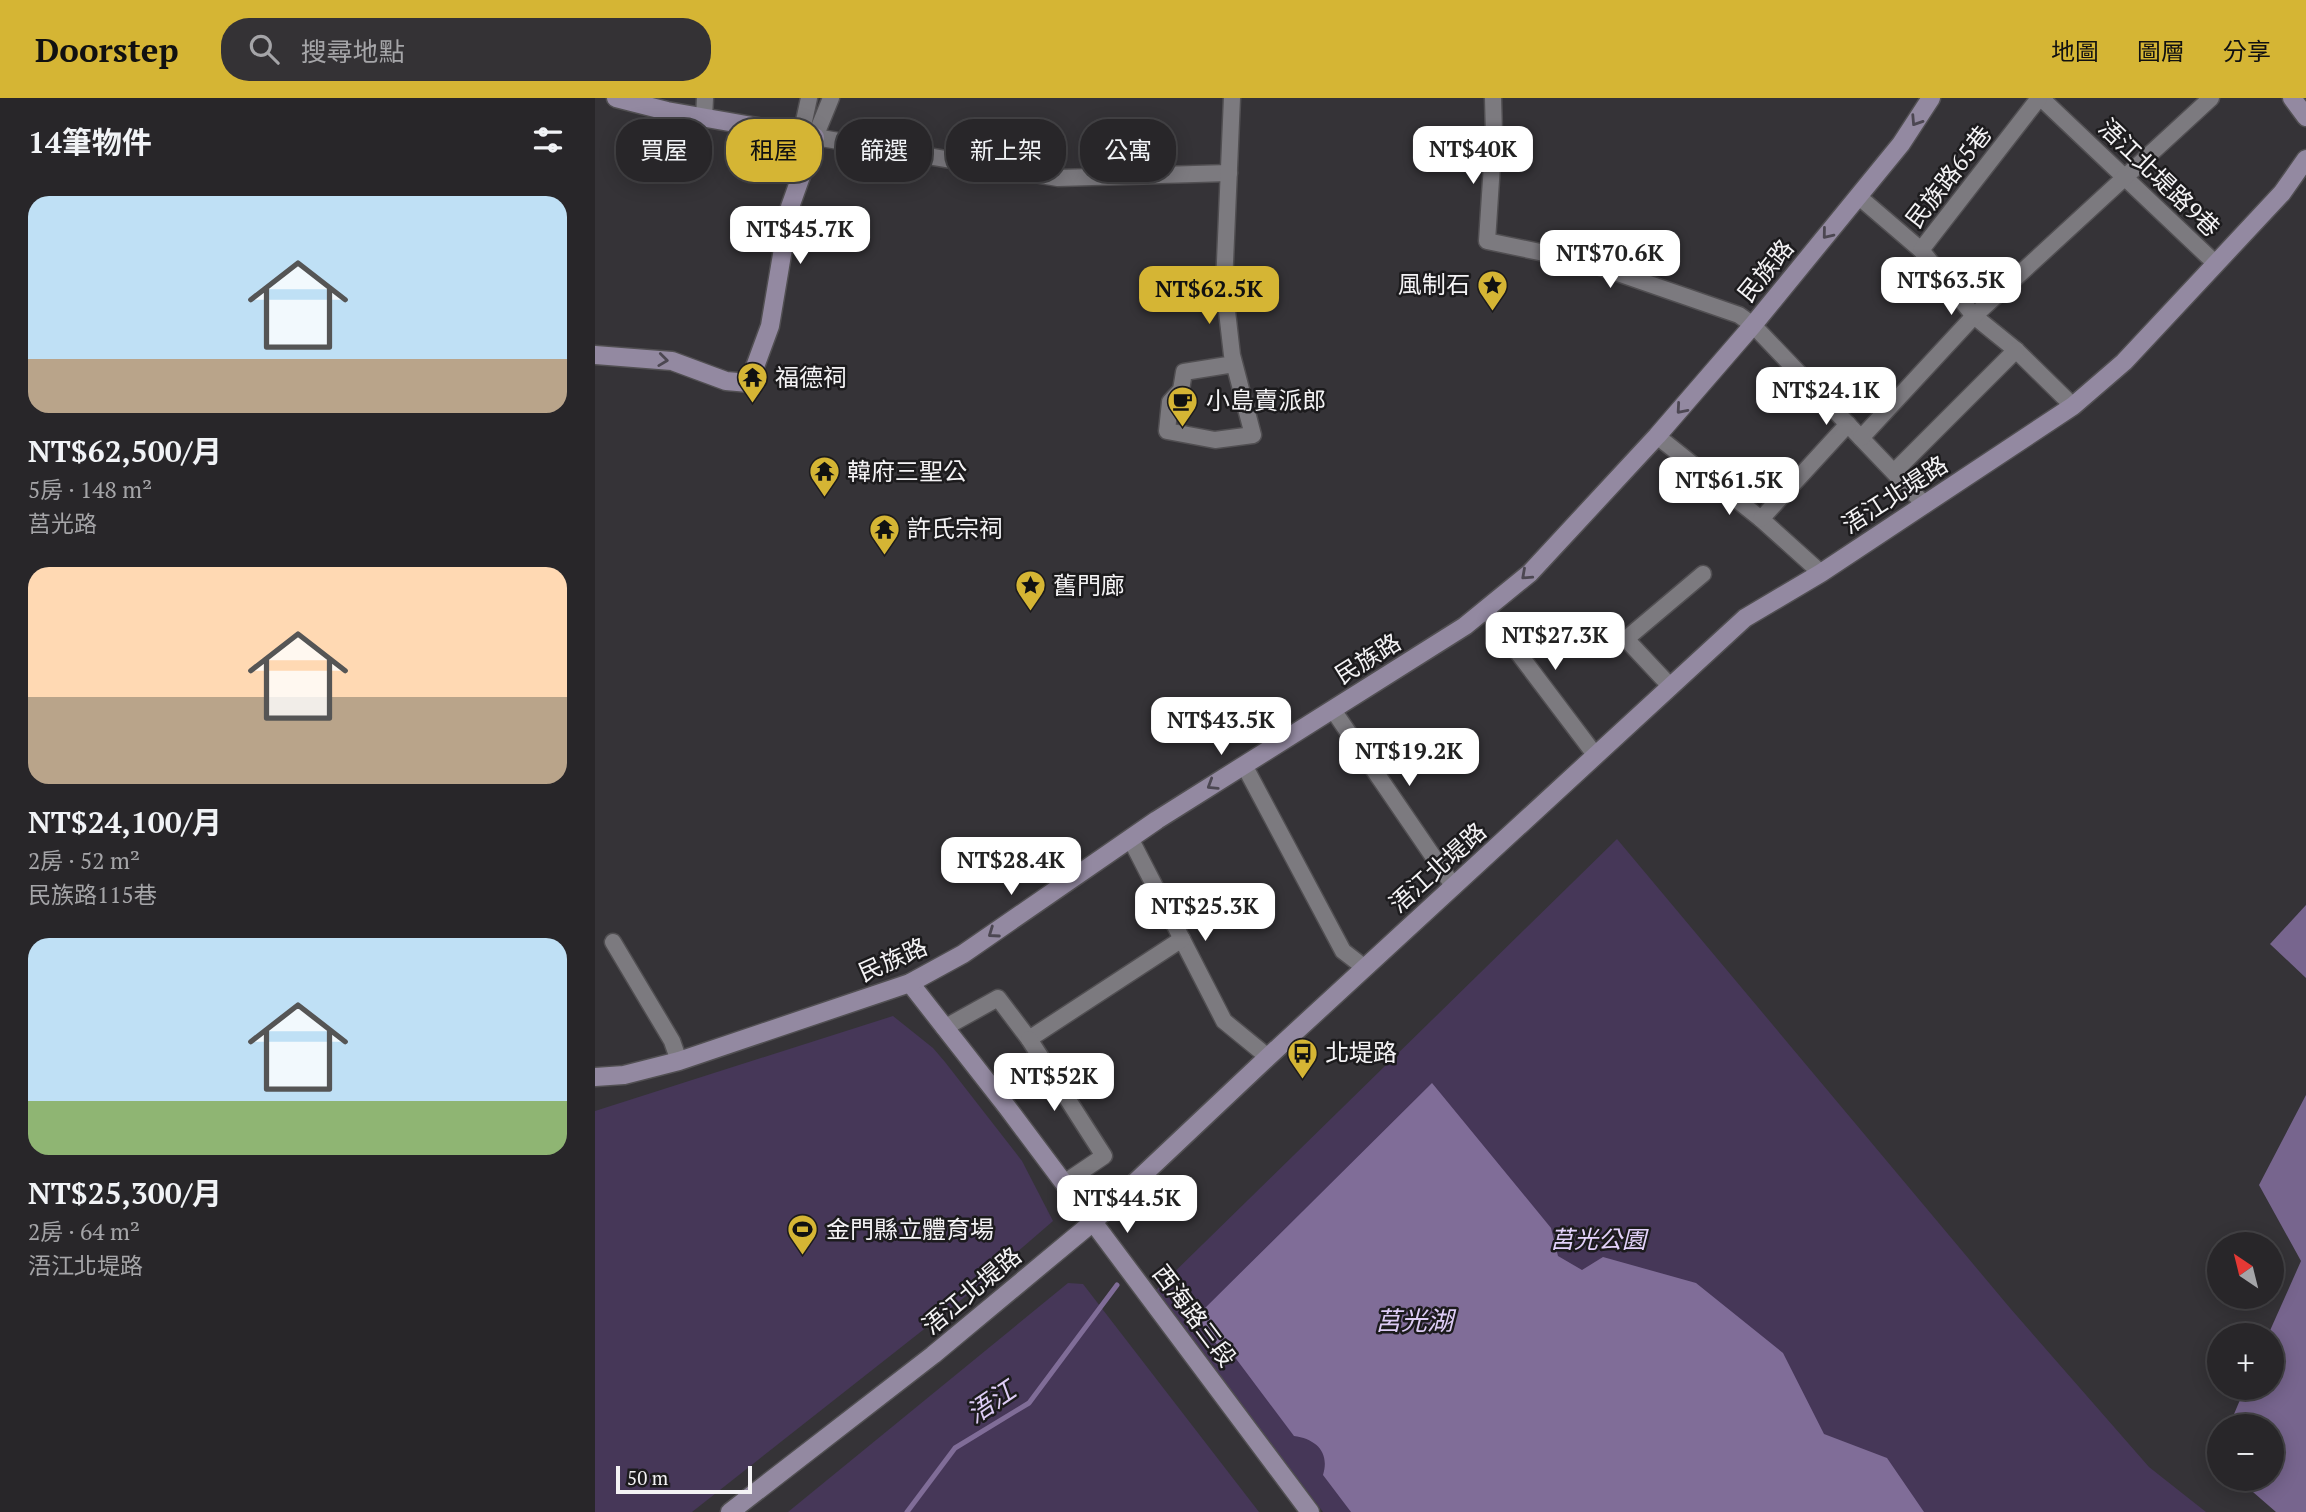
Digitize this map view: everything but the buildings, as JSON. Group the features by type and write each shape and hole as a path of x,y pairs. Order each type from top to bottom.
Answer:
{"street":[{"path":"616,98 726,122"},
{"path":"704,118 705,98"},
{"path":"808,119 809,98"},
{"path":"818,119 831,98"},
{"path":"1232,98 1224,285 1234,364 1252,435 1215,440 1167,432 1170,402 1181,390 1184,372 1234,364"},
{"path":"1493,98 1494,134 1487,241 1583,261 1746,320 1925,505"},
{"name":"民族路","path":"595,1077 624,1075 679,1061 910,983 963,954 1130,838 1465,626 1530,573 1657,436 1746,320 1858,197 1901,144 1931,98"},
{"name":"民族路65巷","path":"1921,250 2040,98"},
{"name":"浯江北堤路9巷","path":"2040,98 2215,263"},
{"path":"1861,438 1974,316 2211,98"},
{"path":"2292,98 2306,117"},
{"path":"822,138 1058,178 1229,173"},
{"name":"浯江北堤路","path":"730,1512 933,1355 1093,1222 1268,1057 1745,618 1821,573 1925,505 2073,405 2124,362 2282,193 2306,159"},
{"path":"595,355 672,360 726,381 749,383 770,326 796,182"},
{"name":"民族路65巷","path":"1858,197 1921,250 1974,316 2016,350 2073,405"},
{"path":"1894,472 2016,350"},
{"path":"1761,519 1848,424"},
{"path":"1657,436 1761,519 1821,573"},
{"path":"1671,687 1626,639 1703,574"},
{"path":"1485,609 1596,756"},
{"path":"1333,710 1454,887"},
{"path":"1244,765 1343,951 1365,968"},
{"path":"1130,838 1224,1021 1268,1057"},
{"path":"1028,1039 1182,939"},
{"path":"613,942 672,1041 679,1061"},
{"name":"西海路三段","path":"910,983 1064,1183 1310,1512"},
{"path":"944,1028 998,998 1104,1156 1064,1183"}],"green space":[{"name":"莒光公園","path":"1617,839 2010,1308 2149,1467 2206,1512 1323,1512 1155,1291"},
{"name":"金門縣立體育場","path":"893,1016 933,1048 945,1062 1022,1161 1053,1221 970,1293 692,1512 595,1512 595,1111"},
{"path":"1068,1283 1083,1284 1259,1512 788,1512"}],"shaded area":[{"path":"2306,905 2306,978 2270,944"},
{"path":"2306,1095 2306,1512 2276,1512 2252,1491 2284,1491 2284,1414 2234,1414 2240,1400 2284,1400 2284,1323 2273,1323 2280,1309 2284,1309 2284,1299 2301,1261 2259,1185"}],"water":[{"name":"莒光湖","path":"1432,1083 1551,1228 1558,1256 1582,1270 1603,1257 1696,1283 1783,1353 1824,1434 1887,1458 1924,1512 1351,1512 1323,1475 1323,1453 1309,1440 1294,1436 1234,1356 1225,1355 1196,1317"}],"waterway":[{"name":"浯江","path":"907,1512 955,1448 1029,1403 1117,1285"}],"place":[{"name":"風制石","path":"1493,312"},
{"name":"福德祠","path":"752,405"},
{"name":"小島賣派郎","path":"1183,428"},
{"name":"韓府三聖公","path":"824,499"},
{"name":"許氏宗祠","path":"884,556"},
{"name":"舊門廊","path":"1030,613"},
{"name":"北堤路","path":"1302,1080"},
{"name":"金門縣立體育場","path":"803,1257"}]}
